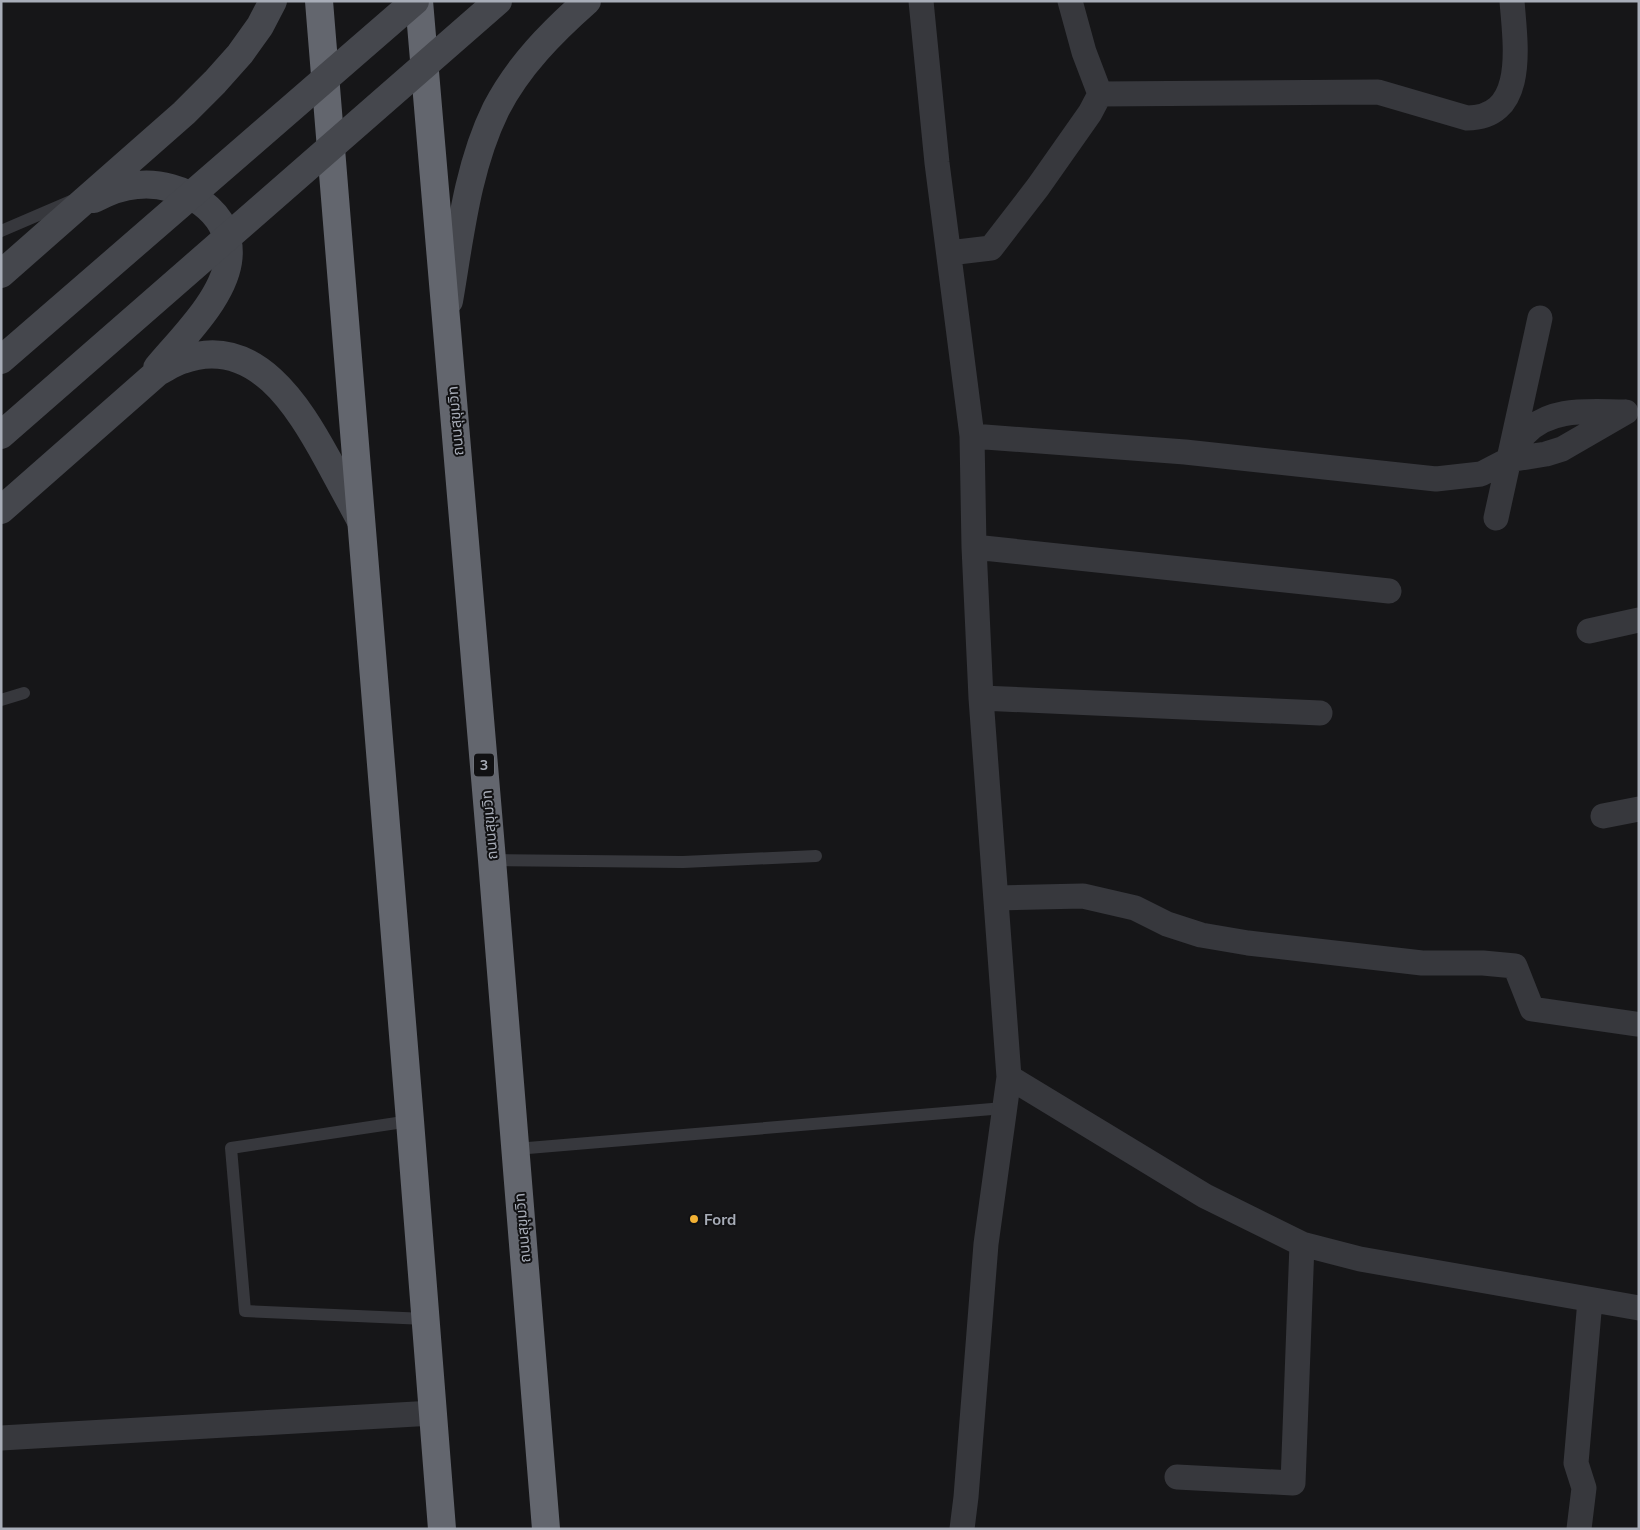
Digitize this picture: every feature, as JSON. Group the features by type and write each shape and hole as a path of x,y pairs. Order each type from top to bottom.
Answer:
{"highway":[{"path":"319,1 442,1529"},
{"name":"ถนนสุขุมวิท","path":"417,1 492,860 546,1529"}],"main road":[{"path":"1,274 184,113 215,82 240,54 260,26 273,1"},
{"path":"1,360 417,1"},
{"path":"1,435 498,1"},
{"path":"446,319 464,211 485,133 497,108 526,63 545,41 587,1"},
{"path":"73,211 100,196 121,188 138,184 156,185 170,188 198,199 210,208 225,231 229,247 228,262 216,291 204,311 145,382"},
{"path":"1,510 158,372 181,360 204,355 227,356 258,369 282,389 308,423 361,521"}],"street":[{"path":"921,1 937,163 972,436 974,547 981,698 1009,1077 986,1244 962,1529"},
{"path":"949,252 991,248 1090,113 1100,94 1084,52 1070,1"},
{"path":"1100,94 1378,92 1468,118 1481,118 1495,112 1506,100 1512,81 1515,49 1512,1"},
{"path":"1496,518 1540,318"},
{"path":"972,436 1185,452 1436,478 1481,474 1508,460 1530,458 1562,449 1632,411"},
{"path":"1508,460 1524,434 1537,423 1570,412 1632,411"},
{"path":"974,547 1389,591"},
{"path":"1589,631 1639,620"},
{"path":"981,698 1320,713"},
{"path":"1602,816 1639,809"},
{"path":"997,898 1083,896 1135,908 1167,924 1202,934 1248,943 1422,963 1483,963 1515,966 1532,1009 1636,1024"},
{"path":"1009,1077 1206,1196 1302,1244 1360,1259 1639,1308"},
{"path":"1177,1477 1294,1483 1302,1244"},
{"path":"1579,1529 1584,1488 1576,1463 1590,1300"},
{"path":"1,1438 433,1413"}],"lane":[{"path":"1,230 96,190"},
{"path":"1,700 24,693"},
{"path":"492,860 682,862 816,856"},
{"path":"516,1149 1004,1108"},
{"path":"410,1121 231,1148 244,1311 426,1319"}],"place":[{"name":"Ford","path":"694,1219"}]}
